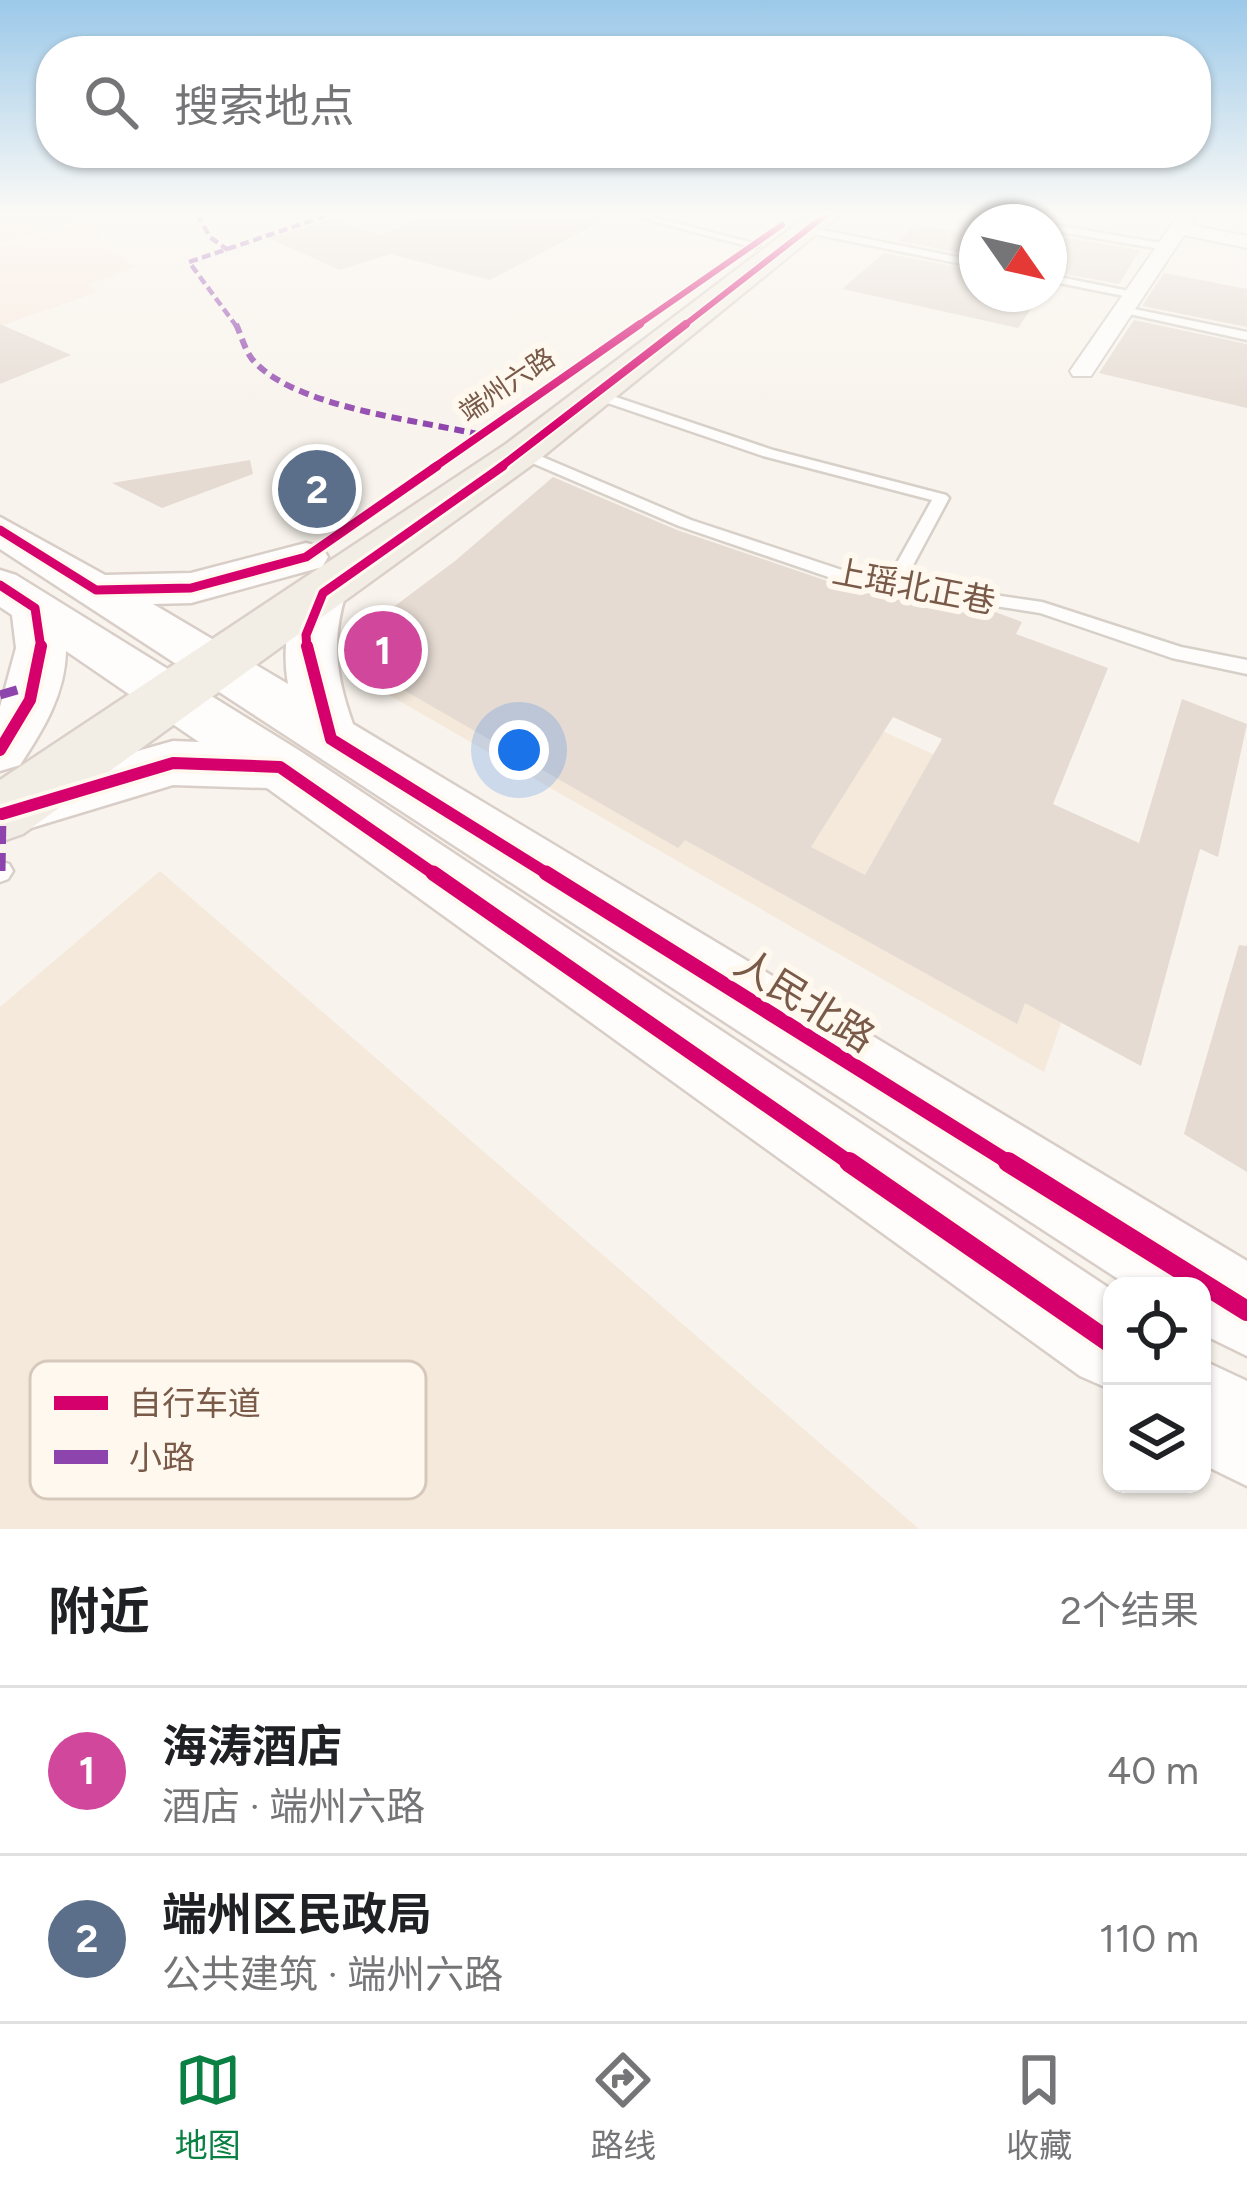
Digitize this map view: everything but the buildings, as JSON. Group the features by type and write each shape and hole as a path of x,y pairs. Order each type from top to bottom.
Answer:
{"main road":[{"name":"端州六路","path":"0,815 177,670 314,575 701,285"},
{"name":"端州六路","path":"314,575 521,453 730,285"},
{"path":"0,530 96,590 177,670"},
{"path":"0,815 173,763 290,743 308,662 306,635 314,575 191,588 96,590"},
{"path":"18,597 177,670"},
{"path":"0,815 45,648 18,597"},
{"name":"人民北路","path":"177,670 290,743 1247,1311"},
{"name":"人民北路","path":"290,743 1103,1338"},
{"path":"1211,1413 1247,1438"}],"street":[{"path":"1082,371 1140,285"}],"lane":[{"path":"1074,285 1247,336"},
{"path":"598,394 767,453 941,499 892,588"},
{"name":"上瑶北正巷","path":"521,453 685,523 892,588 1042,608 1179,653 1247,667"}],"shaded area":[{"path":"0,285 88,285 97,292 0,326"},
{"path":"504,592 632,617 1124,841 1044,1072 382,691"},
{"path":"160,871 919,1529 0,1529 0,1007"}],"marked path":[{"path":"208,285 233,317 250,357 274,378 308,394 477,434"},
{"path":"0,695 37,684"},
{"path":"1,871 2,814"}],"cycle path":[{"path":"0,530 96,590 191,588 306,557 695,285"},
{"path":"736,285 521,453 323,593 306,635 308,662 331,739 1247,1311"},
{"path":"0,585 35,608 41,648 30,700 0,750"},
{"path":"2,814 173,763 280,767 1103,1338"}],"place":[{"name":"端州区民政局","path":"317,489"},
{"name":"海涛酒店","path":"383,650"}]}
